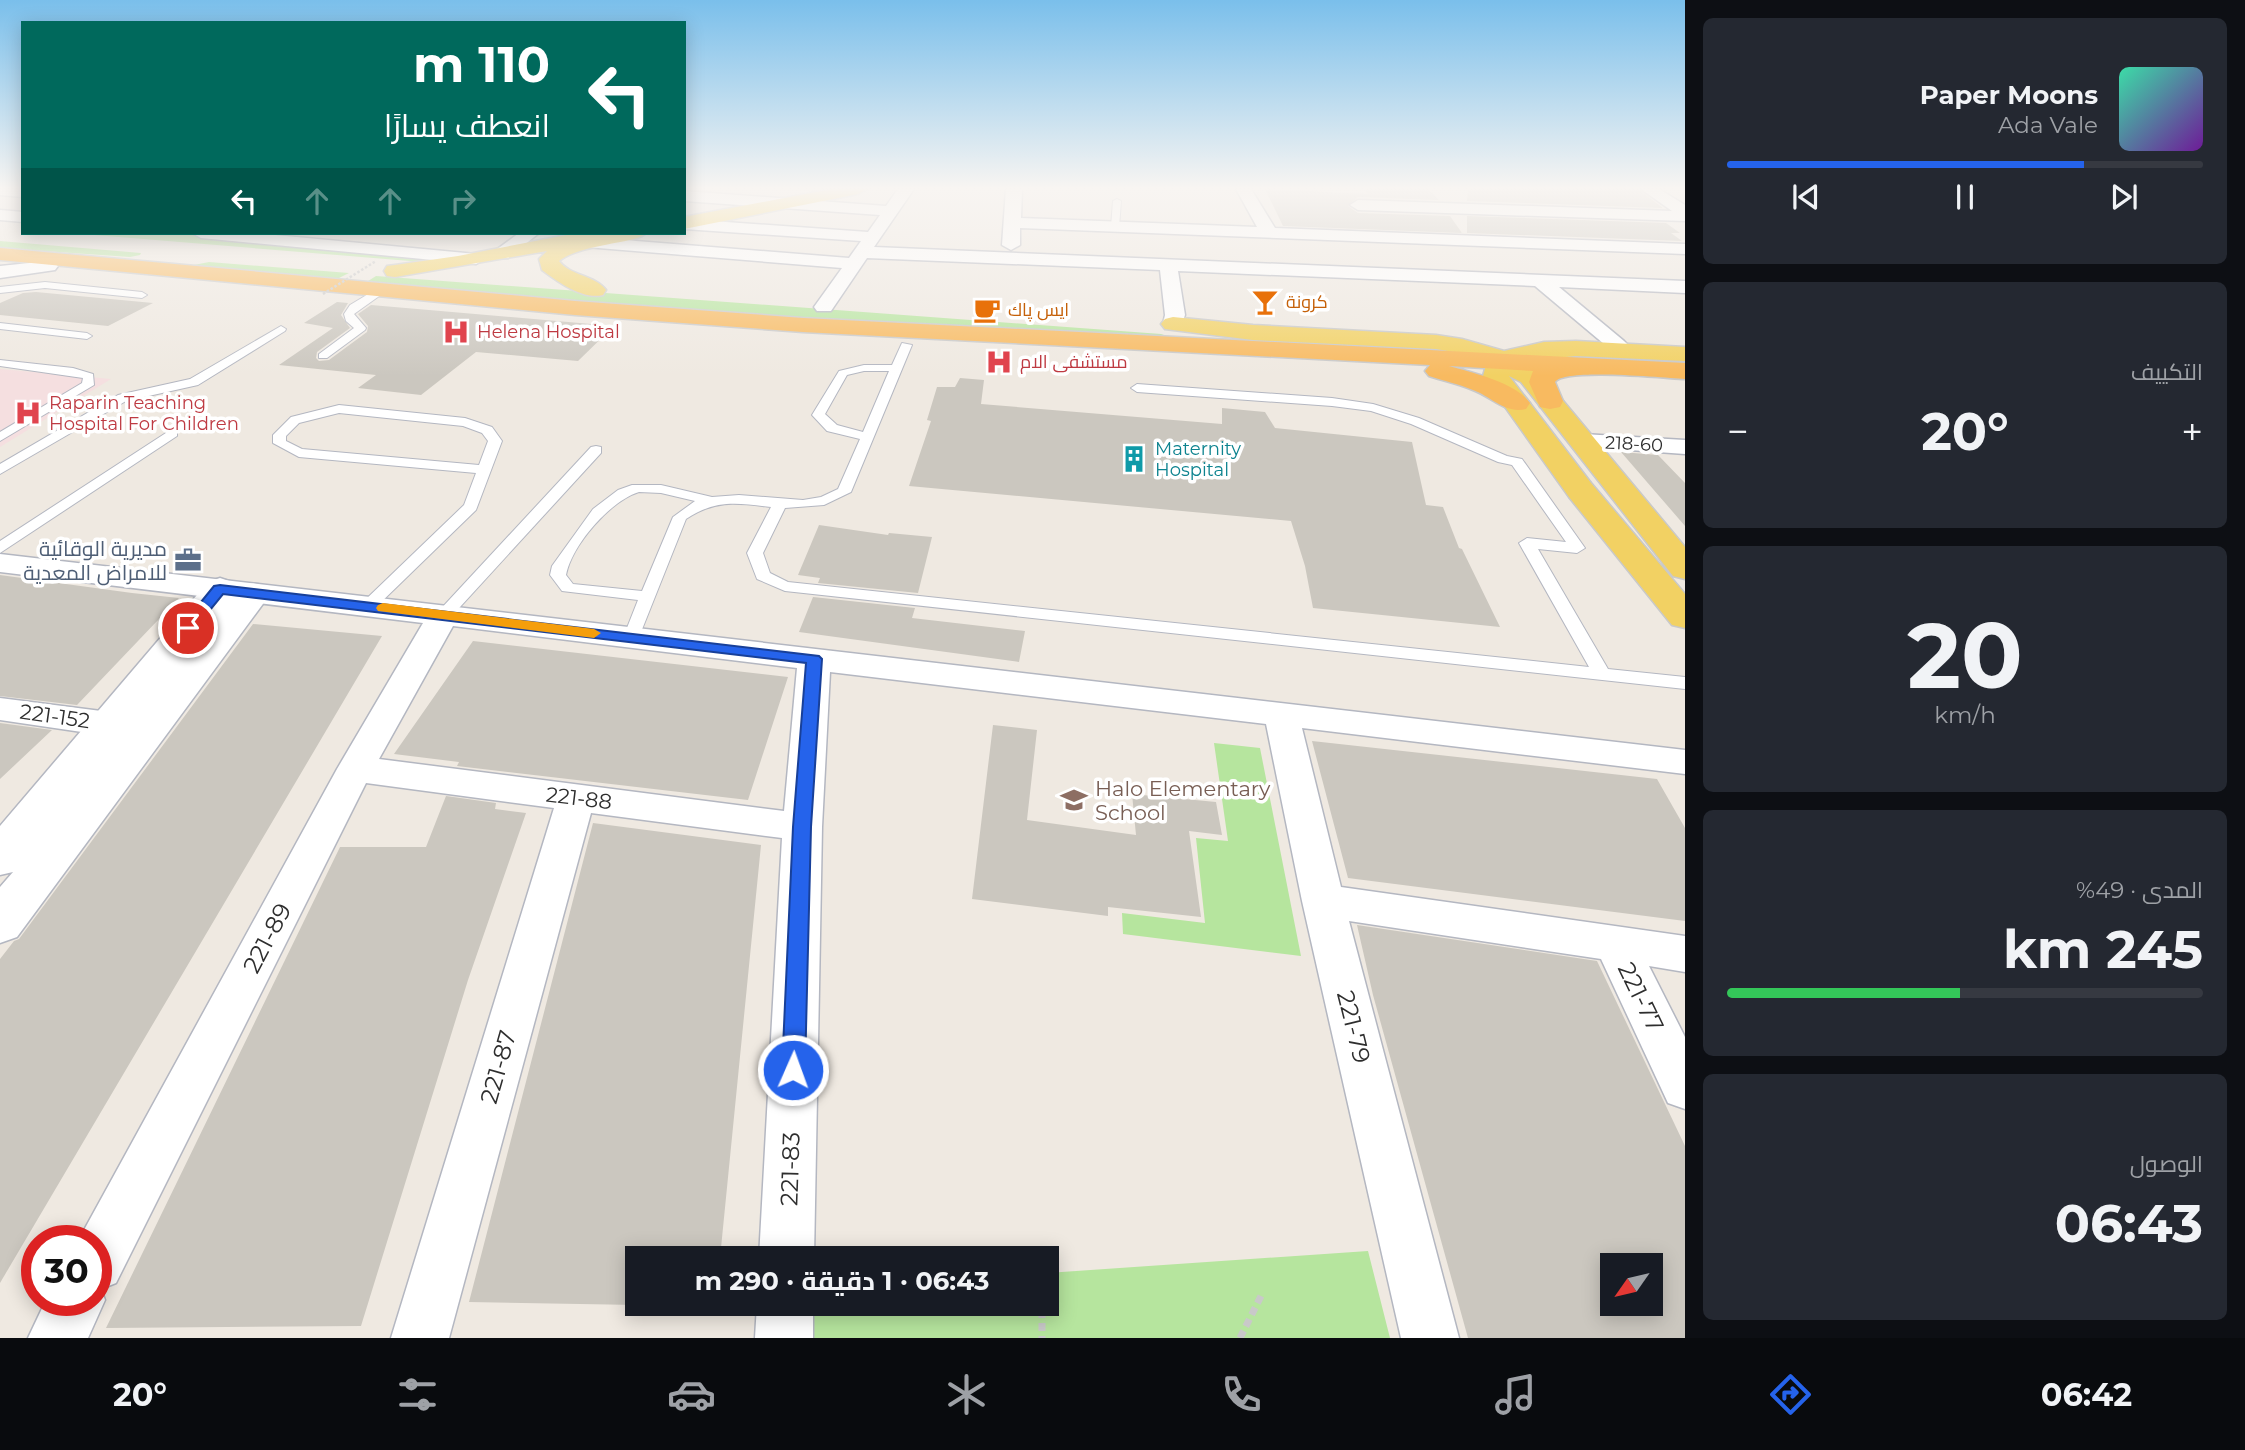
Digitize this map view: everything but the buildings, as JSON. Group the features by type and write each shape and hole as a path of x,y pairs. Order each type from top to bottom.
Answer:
{"highway":[{"path":"120,265 149,262 163,255 156,251"},
{"path":"168,251 385,274 803,325 1685,371"},
{"path":"0,254 273,279"},
{"path":"194,271 187,268 191,263 226,257"},
{"path":"0,263 191,278 273,279 385,274 824,307 1362,331 1685,349"},
{"path":"1298,351 1447,373 1484,385 1516,403"},
{"path":"1550,401 1541,379 1548,373 1635,368"}],"main road":[{"path":"385,274 515,251"},
{"path":"557,251 549,259 549,266 565,277 595,290"},
{"path":"1173,324 1230,331 1441,343 1502,361 1530,377 1685,569"},
{"path":"1685,354 1543,348 1517,352 1495,366 1496,376 1580,490 1685,617"}],"street":[{"path":"403,251 476,259"},
{"path":"502,254 505,251"},
{"path":"824,307 863,251"},
{"path":"872,251 1685,287"},
{"path":"1010,251 1010,258"},
{"path":"1454,251 1476,277"},
{"path":"1168,265 1175,315 1173,324"},
{"path":"0,272 49,266"},
{"path":"1539,280 1617,345"},
{"name":"218-60","path":"1583,440 1685,447"},
{"path":"0,563 1685,762"},
{"path":"0,858 109,724 236,591"},
{"path":"0,923 236,591"},
{"name":"221-89","path":"112,1232 355,769 443,616"},
{"name":"221-83","path":"787,1246 802,827 814,659"},
{"name":"221-152","path":"0,709 109,724"},
{"name":"221-79","path":"1281,715 1323,901 1430,1338"},
{"name":"221-88","path":"355,769 802,827"},
{"name":"221-87","path":"420,1338 576,797"},
{"path":"1323,901 1685,954"},
{"name":"221-77","path":"1616,944 1685,1087"},
{"path":"57,1338 69,1316"},
{"path":"784,1338 785,1316"}],"lane":[{"path":"323,356 362,328 350,319 349,314 385,274"},
{"path":"0,290 45,285 142,295"},
{"path":"0,326 87,336"},
{"path":"0,470 122,398 194,382 281,329"},
{"path":"631,638 680,517 691,507 708,500 727,498 780,504 818,504 844,492 906,345"},
{"path":"0,363 73,371 89,376 88,385 0,438"},
{"path":"867,437 832,428 818,415 843,373 864,368 896,368"},
{"path":"1137,388 1332,402 1373,408 1415,421 1503,459 1517,462 1577,548 1527,544 1602,674"},
{"path":"368,606 471,507 495,441 486,430 465,422 339,409 295,421 279,435 280,443 299,453 484,470"},
{"path":"0,548 172,433"},
{"path":"443,616 596,450"},
{"path":"647,596 568,588 558,575 560,566 608,501 626,490 653,488 708,500"},
{"path":"780,504 755,553 763,576 785,586 1685,683"}],"path":[{"path":"323,294 385,274"},
{"path":"1240,1338 1261,1296"},
{"path":"1042,1316 1042,1338"}],"shaded area":[{"name":"Raparin Teaching Hospital For Children","path":"0,369 111,379 0,447"}],"green space":[{"path":"50,251 141,253 130,257"},
{"path":"294,251 388,251 448,257 422,262"},
{"path":"209,262 349,273 337,279 194,265"},
{"path":"376,276 1161,334 1179,340 699,312 365,283"},
{"path":"1214,743 1260,748 1301,956 1123,934 1122,913 1205,923 1196,838 1228,841"},
{"path":"1368,1251 1390,1338 812,1338 813,1316 1059,1316 1059,1272"}],"slow traffic":[{"path":"383,608 594,633"}],"place":[{"name":"كرونة","path":"1265,302"},
{"name":"ايس پاك","path":"987,310"},
{"name":"Helena Hospital","path":"456,332"},
{"name":"مستشفى الام","path":"999,362"},
{"name":"Raparin Teaching Hospital For Children","path":"28,413"},
{"name":"Maternity Hospital","path":"1134,459"},
{"name":"مديرية الوقائية للامراض المعدية","path":"188,560"},
{"name":"Halo Elementary School","path":"1074,800"}],"route":[{"path":"188,628 220,589 814,659 802,827 793,1070"}]}
